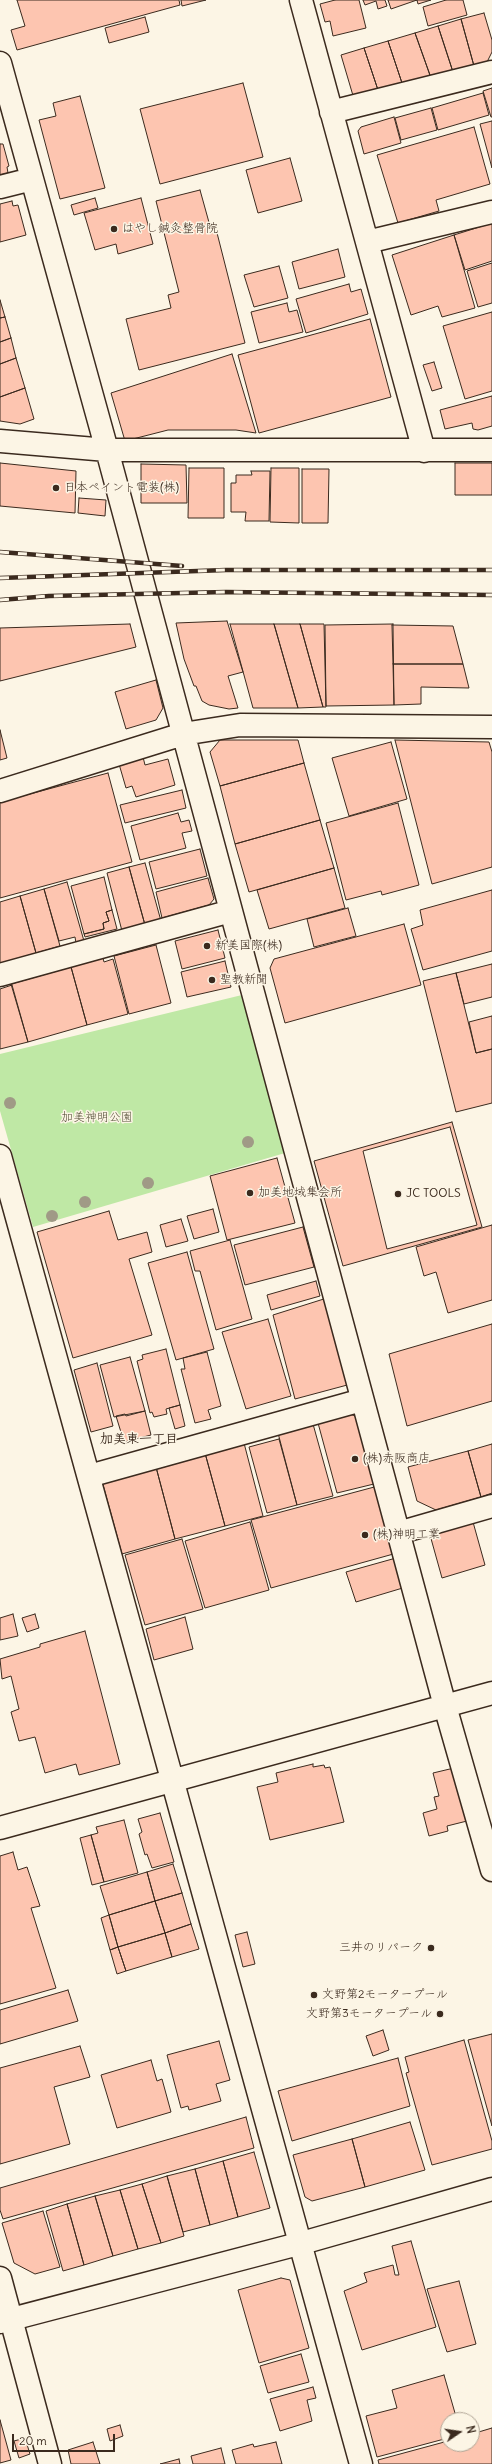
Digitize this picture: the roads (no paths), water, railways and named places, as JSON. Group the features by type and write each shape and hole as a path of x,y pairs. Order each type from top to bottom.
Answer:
{"street":[{"path":"301,0 424,451"},
{"path":"1,68 107,450 445,1706 492,1870"},
{"path":"331,112 492,72"},
{"path":"0,187 32,179"},
{"path":"367,242 492,212"},
{"path":"0,441 107,450 492,450"},
{"path":"0,792 183,734 240,725 492,727"},
{"path":"0,975 231,911"},
{"path":"0,1156 302,2243 361,2464"},
{"path":"89,1476 362,1400"},
{"path":"398,1533 492,1506"},
{"path":"0,1828 492,1693"},
{"path":"6,2320 302,2243 492,2189"},
{"path":"0,2278 6,2320 50,2464"}],"railway":[{"path":"0,552 182,566"},
{"path":"0,578 226,570 492,570"},
{"path":"0,600 49,596 226,592 492,595"}],"place":[{"name":"はやし鍼灸整骨院","path":"114,229"},
{"name":"日本ペイント電装(株)","path":"56,488"},
{"name":"新美国際(株)","path":"207,946"},
{"name":"聖教新聞","path":"212,980"},
{"name":"加美地域集会所","path":"250,1193"},
{"name":"JC TOOLS","path":"398,1194"},
{"name":"(株)赤阪商店","path":"355,1459"},
{"name":"(株)神明工業","path":"365,1535"},
{"name":"三井のリパーク","path":"431,1948"},
{"name":"文野第2モータープール","path":"314,1995"},
{"name":"文野第3モータープール","path":"440,2014"}],"district":[{"name":"加美東一丁目","path":"139,1439"}],"park label":[{"name":"加美神明公園","path":"97,1118"}]}
